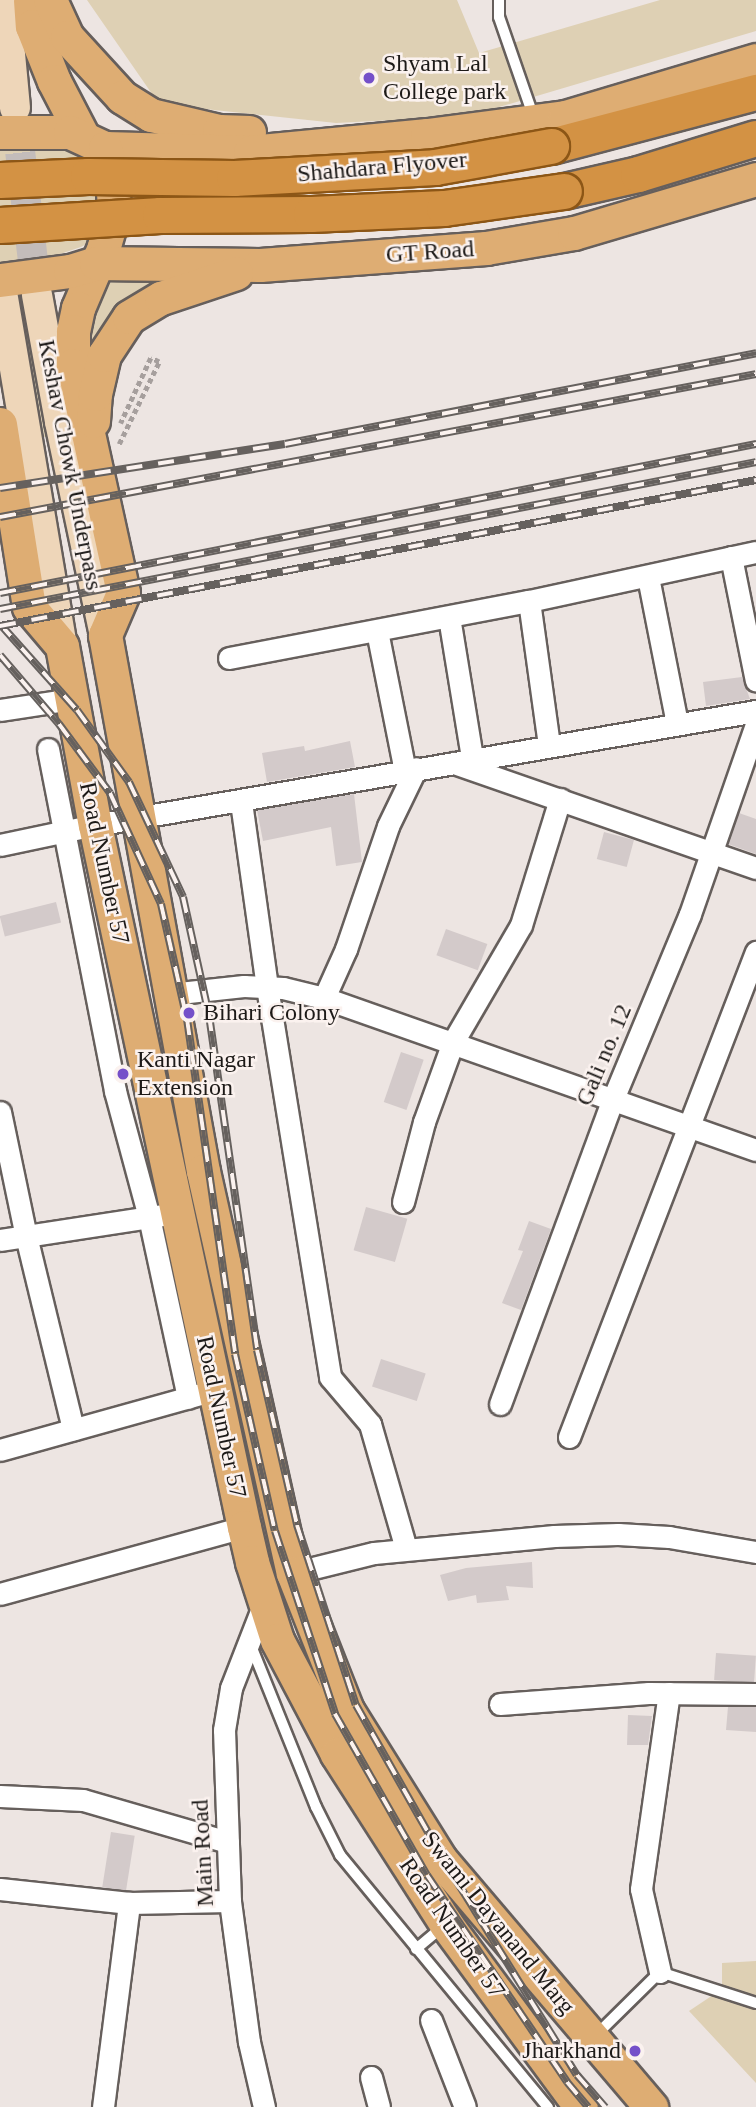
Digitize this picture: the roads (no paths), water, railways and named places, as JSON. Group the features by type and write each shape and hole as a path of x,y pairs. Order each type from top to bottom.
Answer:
{"highway":[{"name":"Shahdara Flyover","path":"0,180 88,176 234,178 435,167 551,146 756,92"},
{"name":"Shahdara Flyover","path":"0,225 160,215 311,214 444,208 564,191 638,174 756,138"}],"main road":[{"path":"5,0 8,120 93,141 250,152 535,122 565,117 756,60"},
{"path":"30,0 32,26 54,81 112,173 114,211 78,308 73,331 73,365 108,445"},
{"path":"50,0 59,26 98,72 122,97 151,115 219,131 427,135"},
{"name":"GT Road","path":"1,289 96,263 260,265 486,248 574,233 756,179"},
{"path":"104,635 123,593 99,372 109,343 129,317 161,298 260,265"},
{"name":"Keshav Chowk Underpass","path":"1,289 62,646"},
{"name":"Keshav Chowk Underpass","path":"37,295 104,635"},
{"path":"1,427 29,607 62,646"},
{"name":"Road Number 57","path":"104,635 203,1171 275,1492"},
{"name":"Road Number 57","path":"62,646 164,1214 202,1393 277,1640 337,1754 446,1923 581,2107"},
{"name":"Swami Dayanand Marg","path":"275,1492 293,1573 346,1710 433,1847 651,2107"}],"street":[{"path":"229,658 529,601 756,552"},
{"path":"731,557 756,681"},
{"path":"648,577 677,723"},
{"path":"529,601 549,745"},
{"path":"449,617 472,758"},
{"path":"324,998 346,949 388,826 411,769 377,631"},
{"path":"0,710 72,699"},
{"path":"0,845 95,825 241,802 472,758 756,710"},
{"name":"Gali no. 12","path":"499,1404 613,1099 657,996 712,852 756,725"},
{"path":"0,1240 164,1214 115,1091 62,832 48,749"},
{"path":"451,762 756,867"},
{"path":"403,1202 424,1122 453,1042 521,925 560,799"},
{"path":"241,802 267,987 330,1377 370,1424 406,1549"},
{"path":"569,1437 756,952"},
{"path":"170,994 244,986 267,987 324,998 756,1150"},
{"path":"0,1112 26,1236 73,1429"},
{"path":"0,1450 202,1393"},
{"path":"0,1594 244,1527"},
{"path":"293,1573 374,1553 406,1549 618,1534 669,1537 741,1547 756,1552"},
{"name":"Main Road","path":"264,2107 250,2042 230,1901 224,1730 232,1688 265,1601"},
{"path":"499,1704 669,1693 756,1694"},
{"path":"660,1972 641,1889 669,1693"},
{"path":"0,1796 83,1800 228,1842"},
{"path":"0,1889 129,1903 230,1901"},
{"path":"103,2107 129,1903"},
{"path":"431,2020 465,2107"},
{"path":"371,2077 379,2107"}],"lane":[{"path":"499,0 499,17 535,122"},
{"path":"250,1641 316,1807 340,1855 548,2107"},
{"path":"416,1949 446,1923"},
{"path":"593,2038 660,1972 756,2003"}],"tunnel":[{"path":"15,108 37,295"}],"railway":[{"path":"0,488 285,444 756,353"},
{"path":"0,517 756,374"},
{"path":"0,593 756,444"},
{"path":"0,609 756,462"},
{"path":"0,626 756,480"},
{"path":"0,624 77,710 129,782 183,897 209,1015 257,1350 297,1525 356,1705 446,1864 577,2075 605,2107"},
{"path":"0,655 59,724 110,793 161,904 187,1019 235,1354 275,1531 335,1714 427,1875 567,2082 588,2107"}],"place":[{"name":"Shyam Lal College park","path":"369,78"},
{"name":"Bihari Colony","path":"189,1013"},
{"name":"Kanti Nagar Extension","path":"123,1074"},
{"name":"Jharkhand","path":"635,2051"}]}
